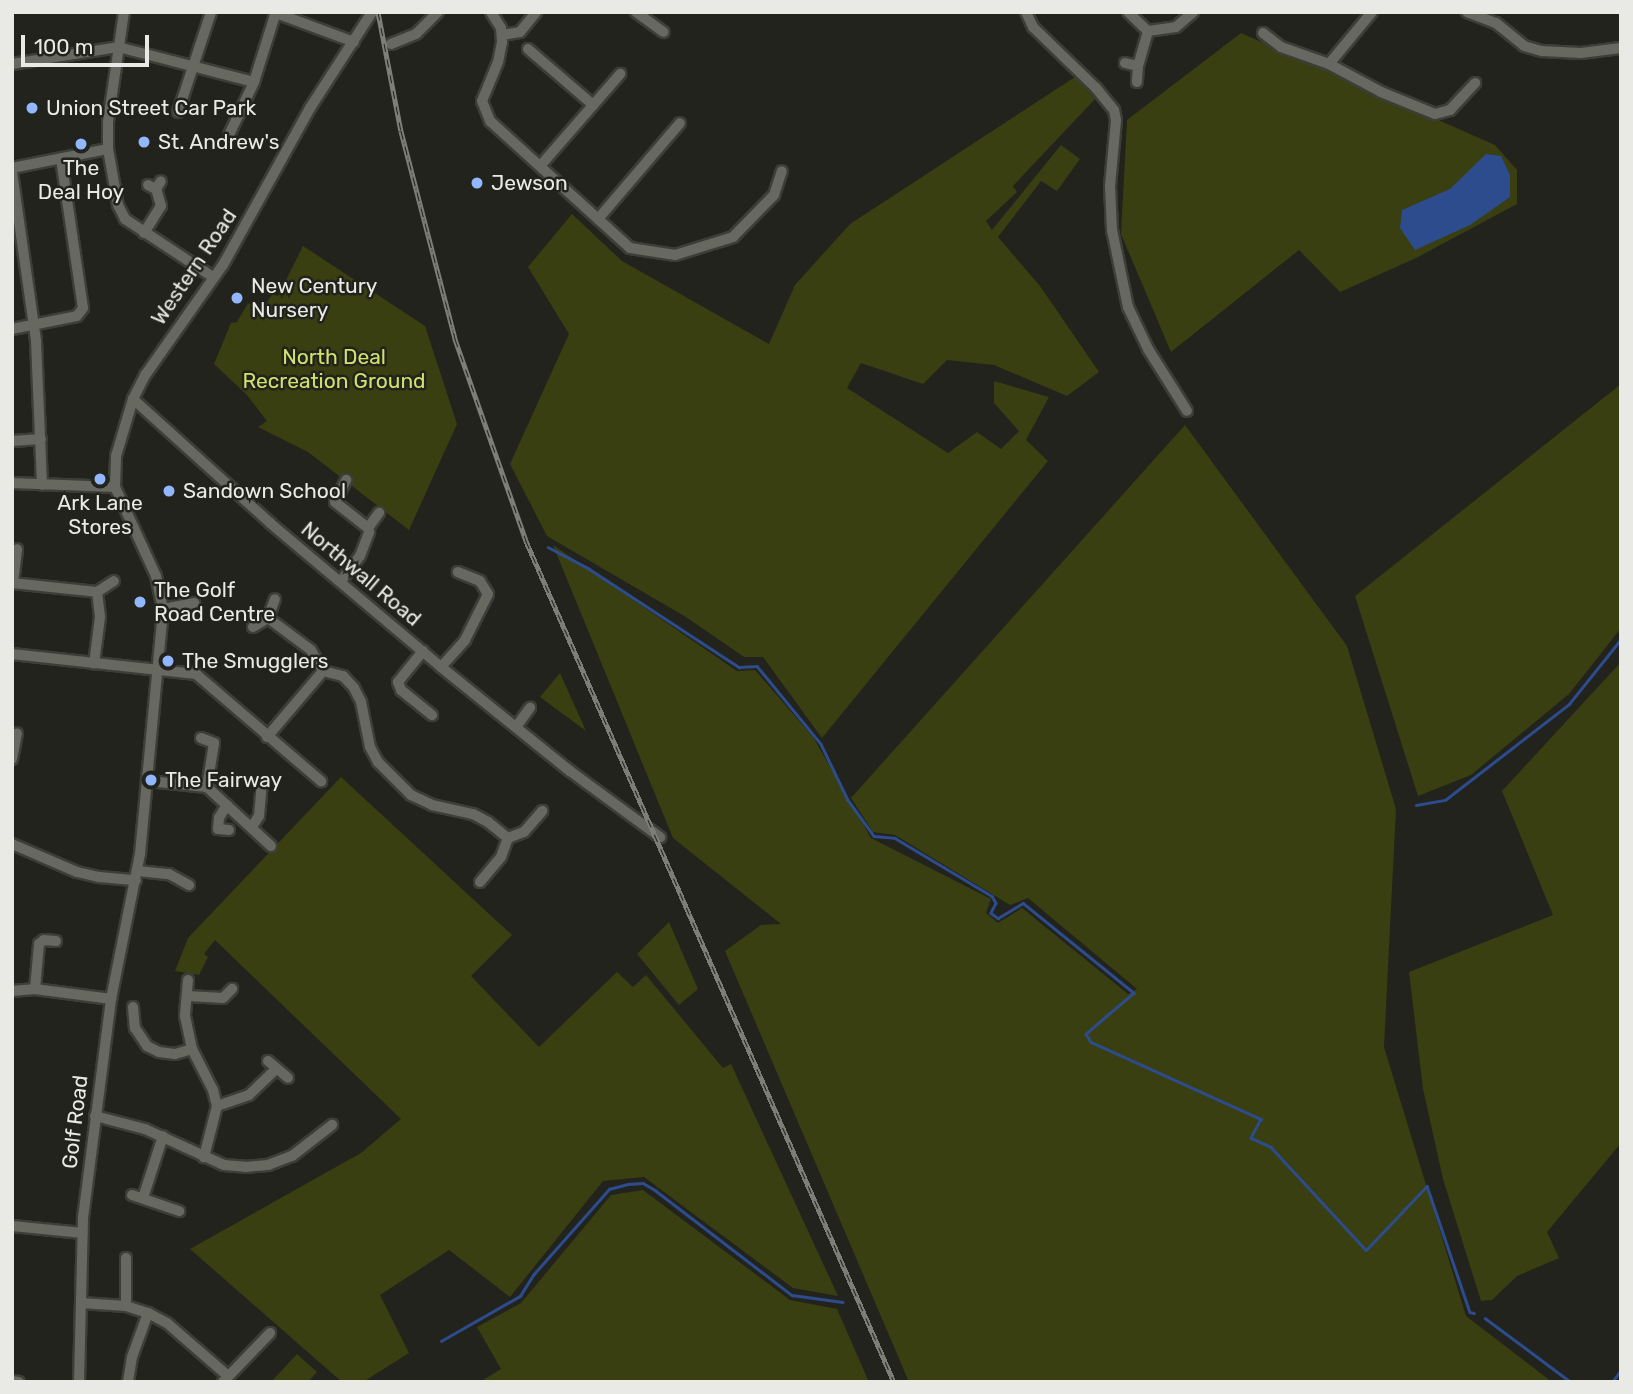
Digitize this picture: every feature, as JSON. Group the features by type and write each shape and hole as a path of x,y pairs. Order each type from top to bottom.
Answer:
{"street":[{"path":"124,12 107,122 108,149 118,205 125,219 214,277"},
{"path":"178,112 211,12"},
{"name":"Western Road","path":"115,487 116,456 133,399 160,351 242,234 310,108 372,12"},
{"path":"391,44 416,34 438,12"},
{"path":"491,12 502,36 498,62 482,101 490,121 629,248 675,255 733,237 774,195 782,171"},
{"path":"502,36 520,32 536,12"},
{"path":"1026,12 1033,27 1096,88 1114,110 1116,120 1110,186 1112,230 1128,307 1148,349 1187,411"},
{"path":"1128,12 1148,31"},
{"path":"1148,31 1176,27 1193,12"},
{"path":"1329,64 1372,12"},
{"path":"1467,12 1496,23 1524,46 1542,51 1581,53 1621,48"},
{"path":"229,135 254,82 276,13 354,42"},
{"path":"640,13 664,32"},
{"path":"1137,82 1138,66 1148,31"},
{"path":"1264,33 1281,47 1329,64 1381,92 1435,114 1450,110 1475,83"},
{"path":"12,64 118,47 254,82"},
{"path":"528,49 593,105"},
{"path":"1125,63 1138,66"},
{"path":"541,165 620,74"},
{"path":"598,219 680,122"},
{"path":"42,485 34,325 18,244 12,170 108,149"},
{"path":"12,329 77,316 83,308 61,159"},
{"path":"144,233 161,206 155,185"},
{"name":"Northwall Road","path":"133,399 270,523 441,667 570,771 660,838"},
{"path":"12,442 41,439"},
{"path":"346,480 335,502 368,528"},
{"path":"12,483 115,487"},
{"name":"Golf Road","path":"79,1382 83,1233 94,1116 111,999 137,876 163,609 156,576 115,487"},
{"path":"341,581 360,556 368,528 379,513"},
{"path":"18,549 13,583 97,592 114,581"},
{"path":"441,667 465,640 488,594 480,581 458,572"},
{"path":"94,664 100,617 97,592"},
{"path":"253,627 268,618 275,599"},
{"path":"163,609 194,603"},
{"path":"268,618 311,650 323,671 343,676 354,688 361,702 370,747 378,762 411,795 431,811 473,814 508,838"},
{"path":"423,651 398,682 401,690 432,715"},
{"path":"12,654 195,674 321,781"},
{"path":"267,737 323,671"},
{"path":"410,715 418,705"},
{"path":"516,727 530,708"},
{"path":"12,759 17,733"},
{"path":"201,738 214,743 207,787"},
{"path":"562,781 570,771"},
{"path":"148,781 207,787 271,846"},
{"path":"252,827 259,816 262,783"},
{"path":"228,804 219,818 218,829 229,830"},
{"path":"488,879 508,838 524,832 534,814"},
{"path":"12,844 77,872 99,877 169,874 189,886"},
{"path":"35,989 39,944 44,940 56,940"},
{"path":"188,980 186,1016 192,1049 213,1090 217,1106 204,1157"},
{"path":"12,991 35,989 111,999"},
{"path":"223,998 232,989"},
{"path":"187,996 223,998 233,1008"},
{"path":"133,1007 139,1019 139,1038 159,1052 175,1054 192,1049"},
{"path":"217,1106 237,1102 249,1095 272,1065 288,1078"},
{"path":"94,1116 163,1136 224,1165 268,1165 292,1156 332,1125"},
{"path":"163,1136 137,1197 165,1212 179,1211"},
{"path":"12,1226 83,1233"},
{"path":"125,1306 130,1266"},
{"path":"81,1303 125,1306 148,1313 167,1323 226,1379 270,1333"},
{"path":"128,1382 132,1357 148,1313"},
{"path":"12,1381 19,1382"}],"green space":[{"path":"1241,33 1495,145 1517,170 1517,204 1416,258 1340,292 1299,250 1171,352 1121,234 1127,120"},
{"path":"1075,77 1095,99 1013,186 1017,192 986,221 992,230 1061,145 1080,159 1057,191 1041,181 998,237 1040,286 1099,372 1067,396 994,365 947,360 923,384 861,363 847,388 948,453 977,432 1001,449 1019,431 994,403 994,381 1049,397 1026,440 1048,461 822,738 763,657 744,657 686,617 547,536 510,464 569,334 528,267 572,214 622,261 769,344 795,285 850,224"},
{"name":"North Deal Recreation Ground","path":"303,246 425,326 457,424 409,530 308,452 258,427 267,421 247,395 214,364 231,323 237,322 248,303 262,311 272,294 278,296"},
{"path":"1621,384 1621,628 1569,694 1471,775 1418,796 1355,596"},
{"path":"1185,425 1347,646 1396,809 1384,1047 1466,1316 1552,1382 909,1382 725,951 761,925 781,924 673,838 553,545 737,671 755,670 813,737 871,838 991,899 986,913 998,923 1022,908 1128,994 1137,989 1028,898 1010,905 895,835 873,832 851,798"},
{"path":"1621,662 1621,1143 1547,1232 1559,1258 1517,1276 1492,1300 1481,1301 1443,1179 1423,1089 1409,972 1553,915 1502,791"},
{"path":"560,673 586,731 540,697"},
{"path":"341,777 512,935 471,976 539,1047 617,972 633,987 646,975 723,1068 731,1064 838,1296 793,1288 644,1177 603,1181 510,1297 449,1250 380,1295 409,1353 363,1382 342,1382 190,1249 361,1153 401,1119 215,940 204,954 208,957 199,975 175,971 188,938"},
{"path":"669,922 698,989 679,1005 637,954"},
{"path":"643,1190 790,1300 837,1309 869,1382 480,1382 501,1369 477,1327 521,1303 611,1195"},
{"path":"297,1354 317,1372 308,1382 271,1382"}],"water":[{"path":"1486,154 1501,156 1510,175 1510,197 1470,225 1415,250 1400,228 1402,210 1450,189"}],"waterway":[{"path":"548,547 588,568 739,667 757,666 821,744 848,800 874,836 895,838 992,896 996,903 991,913 998,918 1023,903 1134,993 1086,1034 1091,1042 1261,1119 1251,1138 1271,1147 1366,1250 1427,1186 1470,1312 1474,1313"},
{"path":"1416,805 1445,800 1569,704 1621,639"},
{"path":"441,1341 520,1296 533,1275 609,1189 628,1184 643,1183 655,1190 792,1295 843,1302"},
{"path":"1485,1318 1571,1382"},
{"path":"1612,1382 1621,1370"}],"railway":[{"path":"378,12 401,131 455,339 526,541 894,1382"}],"place":[{"name":"Union Street Car Park","path":"32,108"},
{"name":"St. Andrew's","path":"144,142"},
{"name":"The Deal Hoy","path":"81,144"},
{"name":"Jewson","path":"477,183"},
{"name":"New Century Nursery","path":"237,298"},
{"name":"Ark Lane Stores","path":"100,479"},
{"name":"Sandown School","path":"169,491"},
{"name":"The Golf Road Centre","path":"140,602"},
{"name":"The Smugglers","path":"168,661"},
{"name":"The Fairway","path":"151,780"}]}
